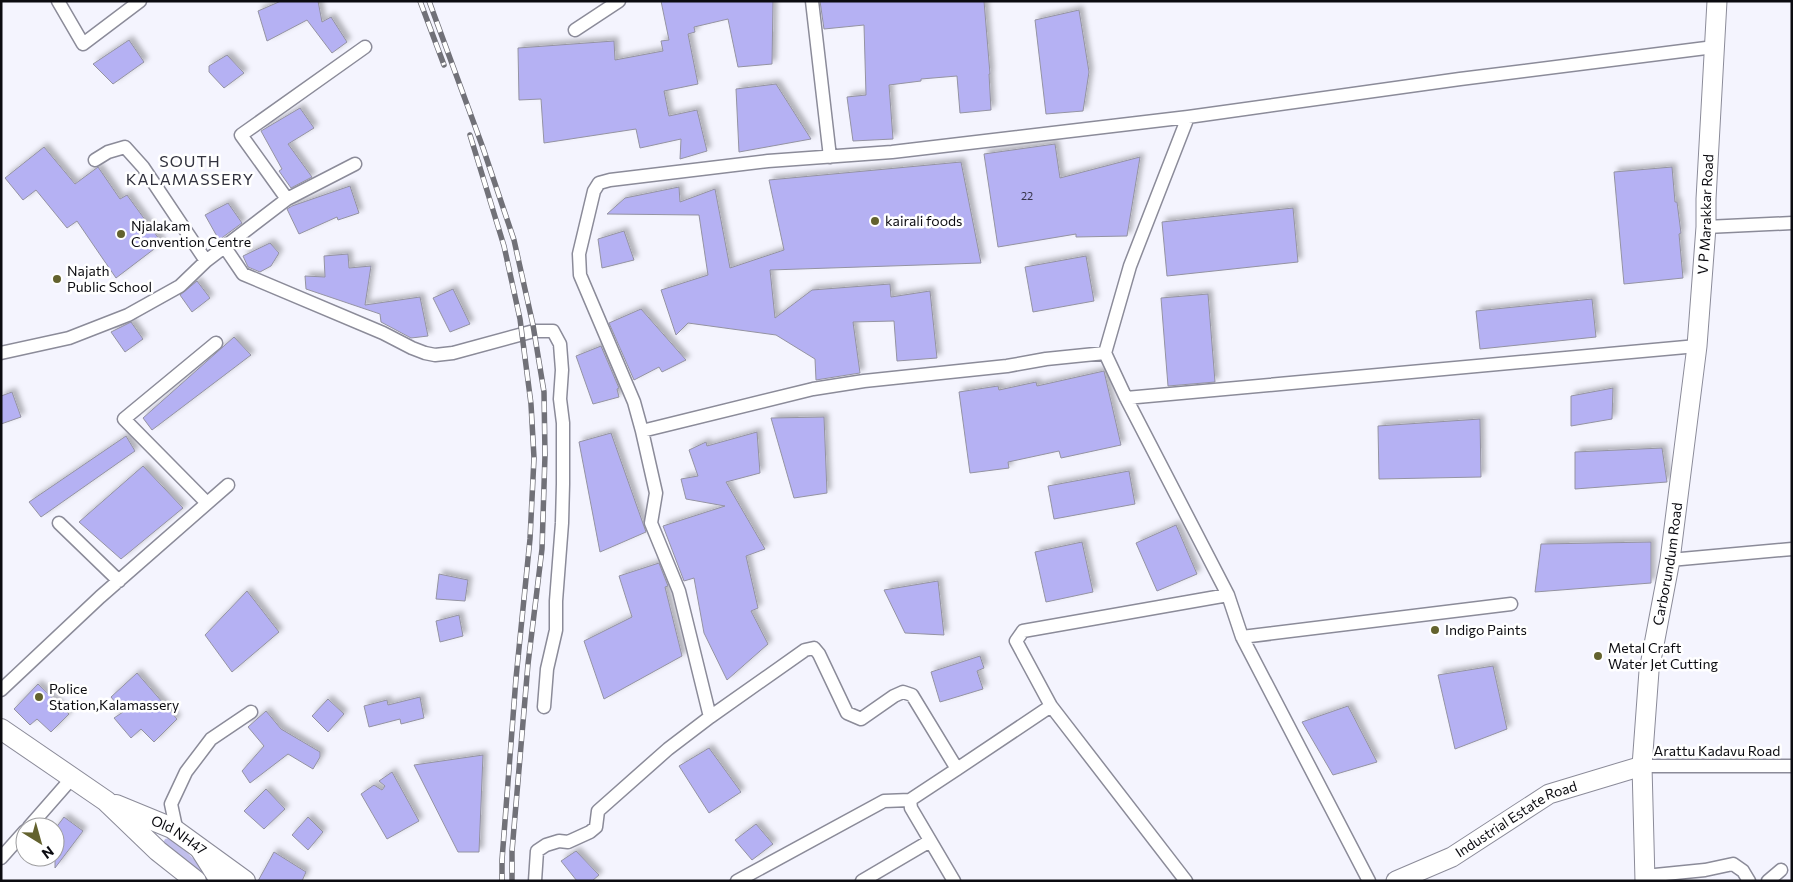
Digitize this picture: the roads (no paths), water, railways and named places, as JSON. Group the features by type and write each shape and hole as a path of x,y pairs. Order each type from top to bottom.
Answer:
{"main road":[{"name":"Old NH47","path":"1,728 106,801 158,851 189,876"},
{"name":"Old NH47","path":"106,801 175,830 245,881"},
{"path":"158,851 158,844 164,834 175,830"}],"street":[{"path":"62,3 83,44 140,1"},
{"path":"575,30 619,1"},
{"path":"812,1 830,157"},
{"name":"V P Marakkar Road","path":"1686,426 1697,346 1706,227 1717,1"},
{"path":"287,199 241,135 365,47"},
{"path":"710,717 679,591 651,523 656,493 634,402 580,274 579,254 594,191 599,183 610,180 768,161 892,152 1188,117 1714,47"},
{"path":"1188,117 1130,266 1105,353 1126,398 1228,595 1242,637 1369,881"},
{"path":"96,160 108,152 125,147 143,167 206,261"},
{"path":"1,352 68,338 128,315 180,286 224,246 287,199 355,164"},
{"path":"1706,227 1792,224"},
{"path":"224,246 243,274 383,333 425,353 435,355 453,353 534,330 553,331 560,344 562,370 560,399 563,423 563,484 556,630 547,669 544,707"},
{"path":"208,503 124,419 216,344"},
{"path":"1126,398 1697,346"},
{"path":"642,430 813,389 864,381 1007,366 1046,359 1105,353"},
{"name":"Carborundum Road","path":"1645,878 1642,766 1649,671 1670,560 1686,426"},
{"path":"1,690 119,581 228,485"},
{"path":"59,523 119,581"},
{"path":"1670,560 1792,549"},
{"path":"1186,881 1051,706 1016,641 1023,631 1228,595"},
{"path":"1242,637 1511,604"},
{"path":"534,881 537,851 546,845 559,841 568,842 596,827 598,811 668,750 710,717 805,650 814,648 819,654 847,713 860,719 894,696 903,692 912,695 957,770"},
{"path":"737,881 884,801 910,800 1051,706"},
{"path":"175,830 172,804 186,772 211,740 251,712"},
{"name":"Arattu Kadavu Road","path":"1642,766 1792,766"},
{"name":"Industrial Estate Road","path":"1396,881 1452,857 1549,794 1642,766"},
{"path":"38,817 72,778"},
{"path":"910,800 911,808 954,881"},
{"path":"862,881 930,841"},
{"path":"1,858 15,842"},
{"path":"198,847 220,881"},
{"path":"1645,878 1705,870 1733,864 1743,871 1749,881"},
{"path":"1768,881 1781,870"},
{"path":"189,876 195,874 211,881"}],"railway":[{"path":"420,1 444,65"},
{"path":"429,1 483,148 514,240 533,325 544,392 545,455 542,549 528,664 512,851 512,881"},
{"path":"470,135 504,246 520,319 531,404 534,458 530,539 516,678 502,881"}],"place":[{"name":"kairali foods","path":"875,221"},
{"name":"Njalakam Convention Centre","path":"121,234"},
{"name":"Najath Public School","path":"57,279"},
{"name":"Indigo Paints","path":"1435,630"},
{"name":"Metal Craft Water Jet Cutting","path":"1598,656"},
{"name":"Police Station,Kalamassery","path":"39,697"}],"district":[{"name":"SOUTH KALAMASSERY","path":"190,170"}]}
